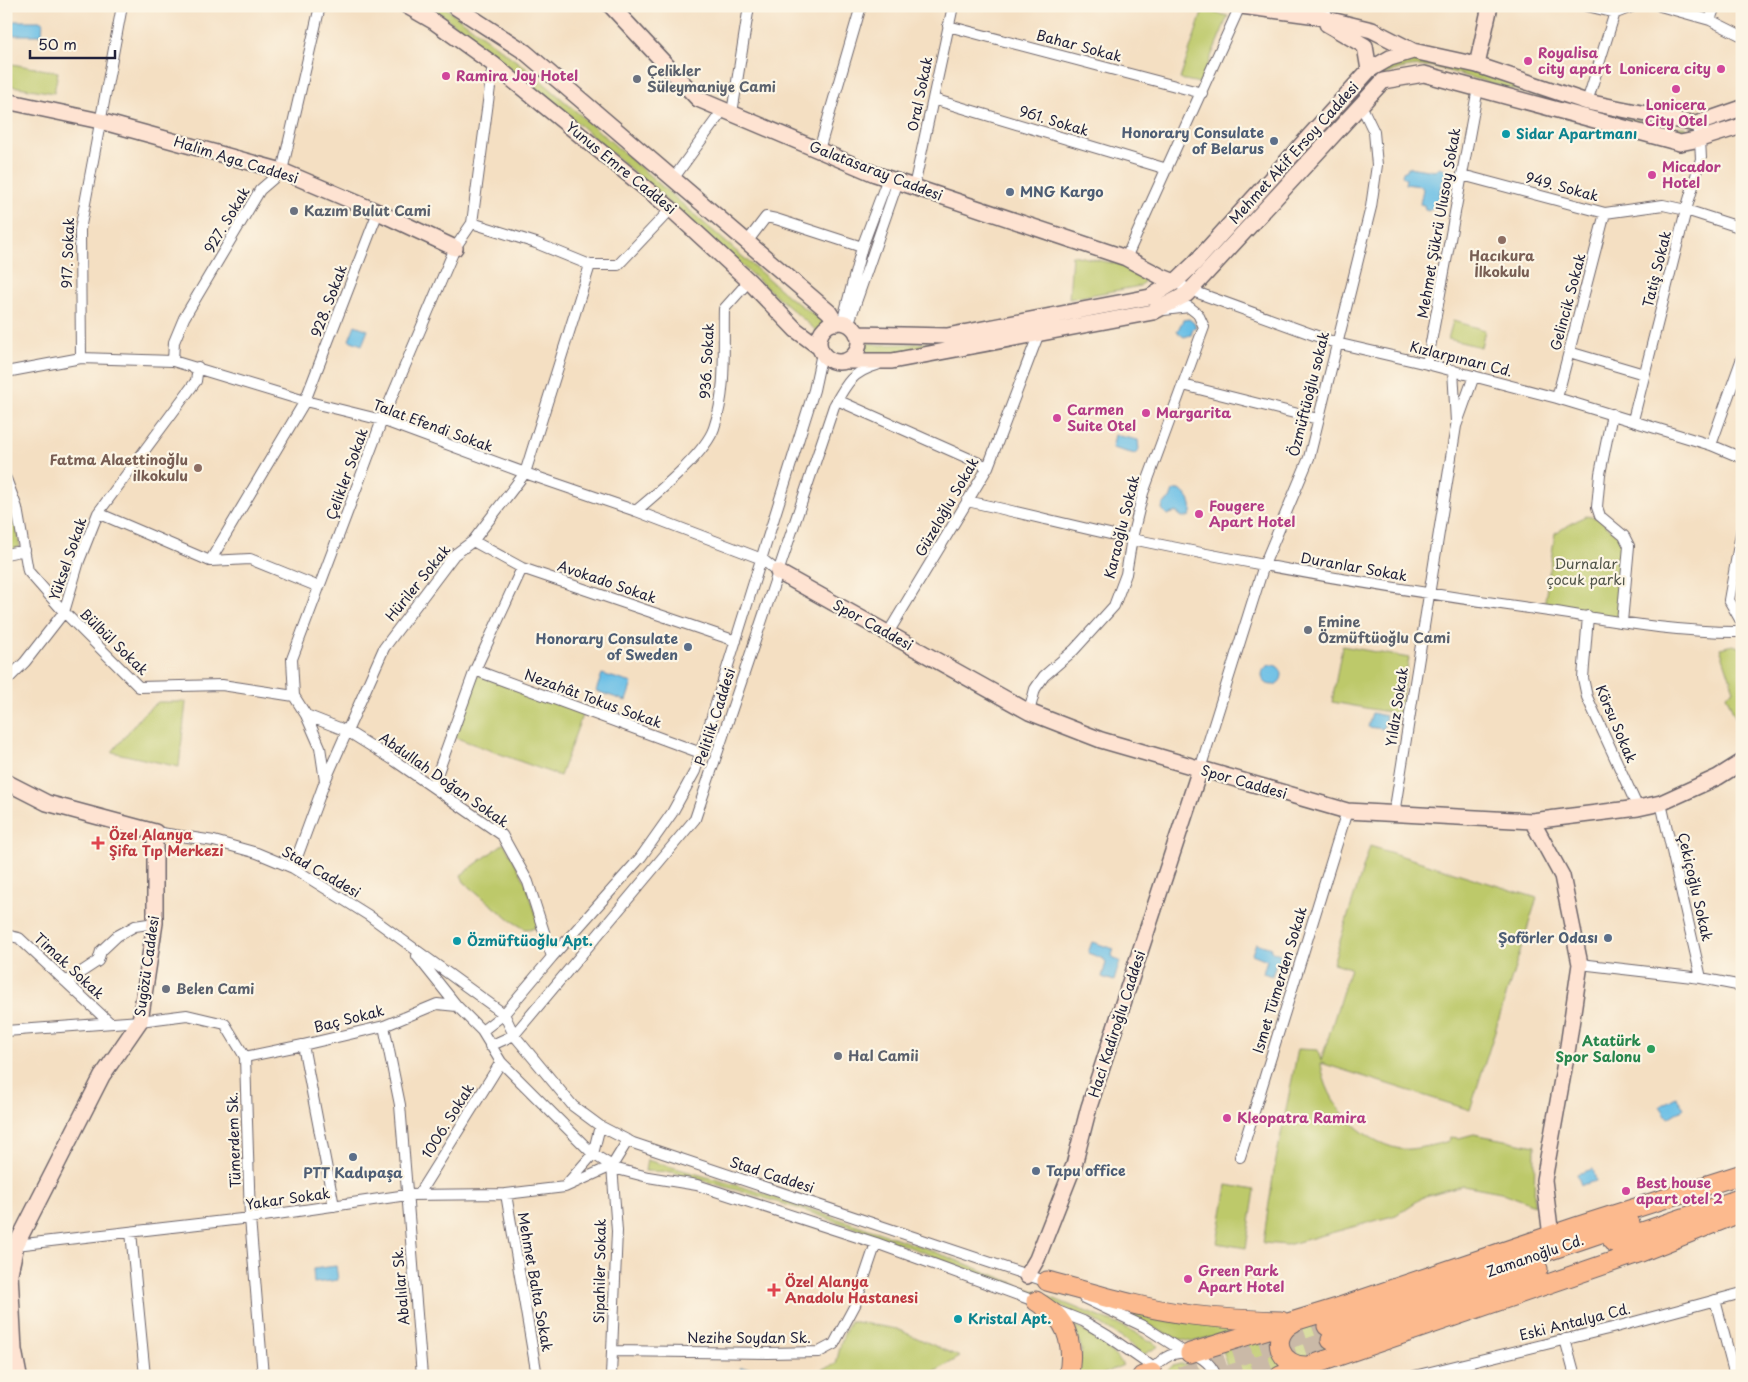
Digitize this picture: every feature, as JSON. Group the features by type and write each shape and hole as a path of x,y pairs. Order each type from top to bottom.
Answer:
{"highway":[{"path":"1187,1353 1295,1321 1742,1174"},
{"name":"Zamanoğlu Cd.","path":"1742,1184 1552,1250 1329,1333 1742,1198"},
{"path":"1280,1376 1641,1252 1742,1212"},
{"path":"1047,1281 1153,1308 1186,1314 1238,1319 1295,1321"},
{"path":"1036,1301 1059,1319 1065,1332 1071,1350 1072,1362 1068,1376"},
{"path":"1295,1321 1284,1329 1280,1335 1280,1350 1283,1356 1294,1365 1308,1366"}],"street":[{"name":"917. Sokak","path":"81,358 80,230 122,6"},
{"path":"282,171 320,6"},
{"name":"Yunus Emre Caddesi","path":"407,6 493,64 671,209 749,281 796,330 821,350"},
{"name":"Yunus Emre Caddesi","path":"454,6 472,12 525,52 846,326"},
{"name":"Galatasaray Caddesi","path":"610,6 698,99 893,179 1126,258 1160,276 1176,282"},
{"path":"673,179 728,111 748,6"},
{"path":"819,150 861,6"},
{"name":"Oral Sokak","path":"914,187 953,6"},
{"path":"1126,258 1240,6 1313,12 1372,30 1414,51"},
{"path":"1477,65 1490,6"},
{"path":"1588,6 1616,9 1634,6"},
{"path":"1660,6 1710,20 1742,36"},
{"path":"1710,20 1715,6"},
{"path":"1588,102 1616,9"},
{"path":"1313,12 1365,46 1369,70"},
{"name":"Bahar Sokak","path":"948,26 1202,93"},
{"name":"Mehmet Akif Ersoy Caddesi","path":"846,326 947,336 1150,297 1176,282 1194,264 1369,70 1390,58 1414,51 1477,65 1588,102 1696,124"},
{"name":"Çelikler Sokak","path":"325,781 320,746 306,715 294,696 292,659 382,420 455,248 472,222 493,64"},
{"name":"Mehmet Akif Ersoy Caddesi","path":"892,361 1153,312 1187,294 1383,81 1424,74 1680,143 1742,126"},
{"name":"Mehmet Şükrü Ulusoy Sokak","path":"1427,364 1478,88"},
{"name":"961. Sokak","path":"933,99 1167,169"},
{"name":"Halim Aga Caddesi","path":"6,101 100,120 282,171 378,212 455,248"},
{"name":"Özmüftüoğlu sokak","path":"1200,769 1264,565 1309,458 1371,207 1377,166 1374,132 1361,105"},
{"path":"1696,124 1742,108"},
{"name":"Tatiş Sokak","path":"1633,420 1686,210 1701,159 1700,139 1696,124"},
{"name":"927. Sokak","path":"173,361 174,342 184,318 260,190 282,171"},
{"name":"949. Sokak","path":"1462,175 1605,213 1662,205 1686,210 1742,228"},
{"path":"846,326 862,247 893,179"},
{"path":"846,326 893,179"},
{"path":"472,222 536,243 590,265 618,265 671,209"},
{"name":"928. Sokak","path":"210,561 306,401 378,212"},
{"name":"Gelincik Sokak","path":"1557,398 1605,213"},
{"path":"747,242 766,218 776,219 862,247"},
{"name":"Hüriler Sokak","path":"293,868 325,781 384,648 454,555 473,541 525,473 590,265"},
{"name":"936. Sokak","path":"636,512 696,456 714,429 723,388 724,309 749,281"},
{"name":"Kızlarpınarı Cd.","path":"1176,282 1190,290 1336,343 1453,370 1557,398 1711,445 1742,458"},
{"name":"Karaoğlu Sokak","path":"1029,712 1035,689 1044,676 1074,650 1114,606 1126,574 1132,538 1143,493 1204,327 1198,314 1188,307 1153,312"},
{"path":"846,326 824,329 820,334 821,350 830,361 892,361"},
{"path":"846,326 859,340 856,353 846,361"},
{"name":"Güzeloğlu Sokak","path":"888,633 988,467 1039,334"},
{"name":"Pelitlik Caddesi","path":"482,1031 504,1014 640,857 672,813 695,771 814,390 821,350"},
{"path":"1569,352 1644,374"},
{"name":"Talat Efendi Sokak","path":"6,372 81,358 173,361 306,401 382,420 762,559 778,572"},
{"path":"1711,445 1739,378 1742,358"},
{"name":"Pelitlik Caddesi","path":"490,1046 514,1035 695,819 837,400 845,386 862,369 892,361"},
{"name":"Yüksel Sokak","path":"6,681 25,662 64,612 79,561 98,514 196,381 198,368"},
{"path":"1453,370 1456,426"},
{"path":"1456,426 1474,376"},
{"path":"1183,385 1318,419"},
{"path":"837,400 988,467"},
{"path":"1612,414 1600,474 1597,506 1600,516 1624,536 1629,546 1622,622"},
{"name":"Yıldız Sokak","path":"1394,814 1456,426"},
{"name":"Bülbül Sokak","path":"6,479 17,508 28,571 64,612 139,687 222,685 294,696"},
{"name":"Duranlar Sokak","path":"967,501 1264,565 1429,594 1622,622 1708,632 1742,632"},
{"path":"98,514 210,561 250,559 319,587"},
{"path":"1742,528 1729,600 1742,623"},
{"name":"Avokado Sokak","path":"473,541 522,568 736,641"},
{"path":"6,554 25,550"},
{"path":"433,786 475,670 522,568"},
{"name":"Spor Caddesi","path":"778,572 1029,712 1101,740 1346,811 1532,821 1638,808 1661,803 1718,777 1742,762"},
{"name":"Körsu Sokak","path":"1588,616 1583,678 1587,697 1638,808"},
{"name":"Nezahât Tokus Sokak","path":"475,670 701,753"},
{"name":"Abdullah Doğan Sokak","path":"306,715 347,731 433,786 502,835 528,882 552,957"},
{"name":"Haci Kadiroğlu Caddesi","path":"1027,1276 1037,1259 1074,1165 1090,1107 1200,769"},
{"path":"6,782 48,803 155,832"},
{"name":"Çekiçoğlu Sokak","path":"1661,803 1701,978"},
{"name":"Ismet Tümerden Sokak","path":"1240,1157 1346,811"},
{"path":"1532,821 1562,876 1580,964 1568,1046 1544,1180 1550,1236"},
{"name":"Stad Caddesi","path":"155,832 223,844 257,853 293,868 368,916 504,1014 514,1035 573,1106 600,1126 628,1140 700,1166 891,1228 1027,1276 1047,1281 1145,1327 1187,1353 1199,1356 1207,1362 1216,1376"},
{"name":"Sugözü Caddesi","path":"19,1376 14,1350 10,1272 11,1245 102,1076 140,1021 156,923 155,832"},
{"path":"66,982 98,962 101,951 117,936 135,926 156,923"},
{"name":"Timak Sokak","path":"6,935 19,938 110,1023"},
{"name":"Stad Caddesi","path":"405,943 430,970 457,1006 482,1031 501,1062 593,1154 617,1169 648,1177 697,1185 876,1243 1036,1301 1083,1322 1108,1336 1150,1373"},
{"path":"1580,964 1701,978 1742,986"},
{"name":"Baç Sokak","path":"245,1056 384,1026 437,1004 457,1006"},
{"name":"Tümerdem Sk.","path":"6,1031 140,1021 188,1015 226,1024 245,1056 250,1218 263,1376"},
{"name":"Abalılar Sk.","path":"384,1026 400,1105 422,1376"},
{"path":"303,1045 334,1206"},
{"name":"1006. Sokak","path":"418,1195 501,1062"},
{"path":"565,1187 593,1154 600,1126"},
{"path":"612,1166 628,1140"},
{"name":"Yakar Sokak","path":"11,1245 250,1218 407,1195 506,1194 565,1187 612,1166"},
{"name":"Sipahiler Sokak","path":"612,1166 617,1231 612,1376"},
{"name":"Mehmet Balta Sokak","path":"506,1194 537,1376"},
{"path":"131,1232 145,1376"},
{"name":"Nezihe Soydan Sk.","path":"612,1351 819,1352 834,1344 855,1305 876,1243"},
{"name":"Eski Antalya Cd.","path":"1414,1376 1742,1293"},
{"path":"1715,1300 1735,1376"},
{"path":"1565,1339 1575,1376"},
{"path":"1150,1373 1167,1356 1187,1353"}],"green space":[{"path":"431,6 443,6 531,72 790,298 826,323 819,333 567,114"},
{"path":"1203,10 1228,16 1200,83 1180,79"},
{"path":"1412,58 1427,59 1664,127 1686,127 1687,134 1667,134 1431,66 1400,69 1382,77 1194,277 1191,273 1371,74 1389,64"},
{"path":"6,63 58,72 54,93 6,85"},
{"path":"1072,255 1128,266 1143,276 1144,282 1140,286 1069,299"},
{"path":"1145,303 1145,308 930,349 860,357 860,341 881,345 928,343"},
{"path":"1453,321 1485,330 1481,347 1448,339"},
{"path":"14,509 20,547 6,550 6,511"},
{"name":"Durnalar çocuk parkı","path":"1585,516 1598,518 1621,538 1626,547 1619,618 1544,607 1555,533"},
{"path":"1733,645 1742,648 1742,733 1726,695 1734,690 1720,648"},
{"path":"1342,646 1409,658 1399,714 1332,702"},
{"path":"477,675 583,713 560,776 454,737"},
{"path":"158,702 186,702 179,767 112,752 143,714"},
{"path":"504,843 526,883 540,928 525,929 510,920 464,882 461,875"},
{"path":"1370,846 1537,898 1470,1110 1321,1063 1329,1092 1337,1106 1358,1129 1385,1145 1400,1149 1424,1147 1449,1141 1450,1137 1459,1138 1474,1134 1535,1146 1534,1205 1501,1192 1463,1185 1425,1196 1396,1215 1287,1245 1263,1243 1274,1170 1298,1049 1318,1050 1321,1061 1350,968 1333,963"},
{"path":"647,1160 753,1190 928,1249 1125,1327 1159,1346 1141,1356 1131,1344 1094,1320 923,1252 751,1194 672,1172 645,1171"},
{"path":"1227,1185 1255,1190 1246,1248 1217,1243"},
{"path":"1091,1295 1259,1324 1192,1342 1170,1336"},
{"path":"1320,1320 1330,1353 1293,1359 1285,1339 1288,1334"},
{"path":"850,1321 897,1329 960,1357 936,1371 921,1376 813,1376 812,1373 836,1364 842,1339"},
{"path":"1074,1325 1100,1343 1123,1365 1099,1376 1077,1376 1082,1350"},
{"path":"1276,1334 1287,1367 1260,1376 1230,1376 1222,1351"},
{"path":"1180,1364 1194,1367 1204,1376 1162,1376 1172,1366"}],"water":[{"path":"6,21 43,21 42,35 6,35"},
{"path":"1408,167 1434,171 1440,167 1447,170 1448,176 1442,181 1437,207 1433,207 1429,211 1425,210 1424,205 1420,204 1423,189 1421,186 1405,184 1406,179 1402,176"},
{"path":"1189,319 1196,327 1193,328 1191,335 1184,337 1177,332 1183,320"},
{"path":"355,325 368,330 362,345 349,340"},
{"path":"1115,435 1138,440 1139,450 1135,454 1112,448"},
{"path":"1175,490 1180,490 1188,498 1191,505 1190,516 1183,518 1176,512 1167,515 1162,509 1163,504 1170,499"},
{"path":"1272,665 1279,668 1282,675 1279,682 1272,685 1265,682 1262,675 1265,668"},
{"path":"602,674 632,683 626,701 596,691"},
{"path":"1372,713 1386,716 1383,729 1368,727"},
{"path":"1092,942 1114,949 1112,955 1114,959 1120,961 1114,981 1102,977 1106,963 1104,959 1088,953"},
{"path":"1256,943 1271,948 1270,950 1282,955 1279,964 1276,963 1272,976 1263,973 1267,960 1252,954"},
{"path":"1676,1097 1684,1108 1668,1118 1660,1106"},
{"path":"1593,1169 1596,1181 1581,1185 1577,1174"},
{"path":"336,1266 338,1280 314,1283 313,1269"},
{"path":"740,1368 772,1368 777,1376 743,1376"}],"tunnel":[{"path":"1181,1376 1327,1326"},
{"path":"1225,1376 1331,1340"}],"place":[{"name":"Royalisa city apart","path":"1528,61"},
{"name":"Lonicera city","path":"1721,69"},
{"name":"Ramira Joy Hotel","path":"446,76"},
{"name":"Çelikler Süleymaniye Cami","path":"637,79"},
{"name":"Lonicera City Otel","path":"1676,89"},
{"name":"Sidar Apartmanı","path":"1506,134"},
{"name":"Honorary Consulate of Belarus","path":"1274,141"},
{"name":"Micador Hotel","path":"1652,175"},
{"name":"MNG Kargo","path":"1010,192"},
{"name":"Kazım Bulut Cami","path":"294,211"},
{"name":"Hacıkura İlkokulu","path":"1502,240"},
{"name":"Margarita","path":"1146,413"},
{"name":"Carmen Suite Otel","path":"1057,418"},
{"name":"Fatma Alaettinoğlu ilkokulu","path":"198,468"},
{"name":"Fougere Apart Hotel","path":"1199,514"},
{"name":"Emine Özmüftüoğlu Cami","path":"1308,630"},
{"name":"Honorary Consulate of Sweden","path":"688,647"},
{"name":"Özel Alanya Şifa Tıp Merkezi","path":"98,843"},
{"name":"Şoförler Odası","path":"1608,938"},
{"name":"Özmüftüoğlu Apt.","path":"457,941"},
{"name":"Belen Cami","path":"166,989"},
{"name":"Atatürk Spor Salonu","path":"1651,1049"},
{"name":"Hal Camii","path":"838,1056"},
{"name":"Kleopatra Ramira","path":"1227,1118"},
{"name":"PTT Kadıpaşa","path":"353,1157"},
{"name":"Tapu office","path":"1036,1171"},
{"name":"Best house apart otel 2","path":"1626,1191"},
{"name":"Green Park Apart Hotel","path":"1188,1279"},
{"name":"Özel Alanya Anadolu Hastanesi","path":"774,1290"},
{"name":"Kristal Apt.","path":"958,1319"}]}
